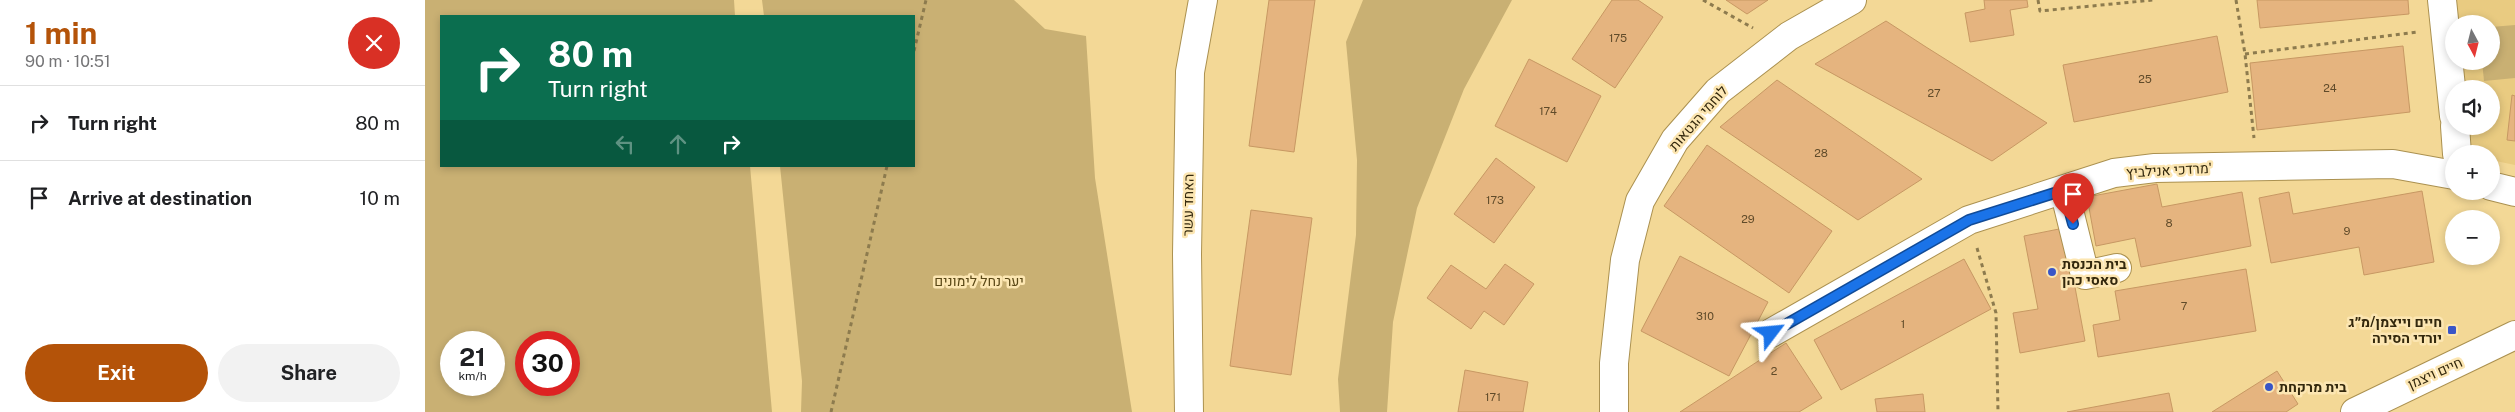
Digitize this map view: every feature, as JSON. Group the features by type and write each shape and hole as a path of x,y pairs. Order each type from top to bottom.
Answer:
{"street":[{"name":"האחד עשר","path":"1189,412 1187,254 1190,72 1203,0"},
{"name":"לוחמי הגטאות","path":"1615,412 1614,363 1625,260 1640,201 1675,140 1718,91 1789,36 1851,0"},
{"path":"2442,0 2445,22"},
{"name":"מרדכי אנילביץ'","path":"1771,333 1969,220 2114,173 2155,168 2393,164 2445,173"},
{"path":"2500,188 2515,192"},
{"path":"2064,190 2085,275 2117,268"},
{"name":"חיים ויצמן","path":"2355,412 2515,335"}],"path":[{"path":"915,46 926,0"},
{"path":"1703,0 1756,29"},
{"path":"2038,0 2040,11 2153,0"},
{"path":"2236,0 2245,54 2257,166"},
{"path":"2245,54 2445,29"},
{"path":"831,412 887,167"},
{"path":"1969,220 1996,313 1998,412"}],"shaded area":[{"path":"2449,0 2515,0 2515,165 2500,162 2500,145 2469,145 2467,135 2500,135 2500,80 2460,80 2459,70 2500,70 2500,15 2452,15"}],"green space":[{"path":"425,0 734,0 735,15 440,15 440,167 750,167 772,412 425,412"},
{"name":"יער נחל לימונים","path":"762,0 1014,0 1045,29 1086,36 1095,178 1132,412 801,412 802,381 780,167 915,167 915,15 764,15"},
{"path":"1363,0 1512,0 1464,89 1417,208 1393,322 1387,412 1340,412 1338,379 1356,235 1357,160 1346,42"},
{"path":"2515,25 2515,78 2484,80 2483,70 2500,70 2500,26"}],"building":[{"path":"1269,0 1315,0 1294,152 1249,146"},
{"path":"1612,0 1638,0 1663,17 1615,88 1572,59"},
{"path":"1726,0 1768,0 1747,14"},
{"path":"1984,0 2027,0 2028,7 2010,10 2014,35 1970,42 1965,13 1985,9"},
{"path":"2257,0 2408,0 2409,14 2260,28"},
{"path":"1886,21 2047,123 1992,161 1815,64"},
{"path":"2217,36 2228,92 2074,122 2063,65"},
{"path":"2403,46 2410,112 2257,130 2250,63"},
{"path":"1529,59 1601,96 1567,162 1495,126"},
{"path":"1777,80 1922,179 1858,220 1720,127"},
{"path":"2512,95 2515,96 2515,141 2507,140"},
{"path":"1707,145 1832,231 1789,293 1664,206"},
{"path":"1496,158 1535,187 1494,243 1454,214"},
{"path":"2157,184 2162,207 2242,192 2251,246 2141,267 2135,238 2096,246 2087,197"},
{"path":"2422,191 2434,262 2364,275 2359,247 2271,263 2259,198 2289,192 2293,214"},
{"path":"1251,210 1312,218 1291,375 1230,366"},
{"name":"בית הכנסת סאסי כהן","path":"2064,228 2085,341 2020,353 2013,313 2038,309 2024,236"},
{"path":"1680,256 1768,302 1729,376 1641,331"},
{"path":"1964,259 1991,309 1841,390 1814,340"},
{"path":"1505,264 1534,284 1504,325 1484,311 1471,329 1427,298 1451,265 1486,289"},
{"path":"2246,269 2256,331 2098,357 2093,325 2120,320 2115,291"},
{"path":"1786,343 1822,398 1799,412 1680,412"},
{"path":"1465,370 1528,382 1523,412 1458,412"},
{"name":"בית מרקחת","path":"2277,371 2298,404 2286,412 2212,412"},
{"path":"2169,393 2173,412 2067,412"},
{"path":"1923,394 1925,412 1877,412 1875,399"}],"place":[{"name":"בית הכנסת סאסי כהן","path":"2052,272"},
{"name":"חיים וייצמן/מ״ג יורדי הסירה","path":"2452,330"},
{"name":"בית מרקחת","path":"2269,387"}],"route":[{"path":"1771,333 1885,270 1969,220 2064,190 2073,224"}]}
